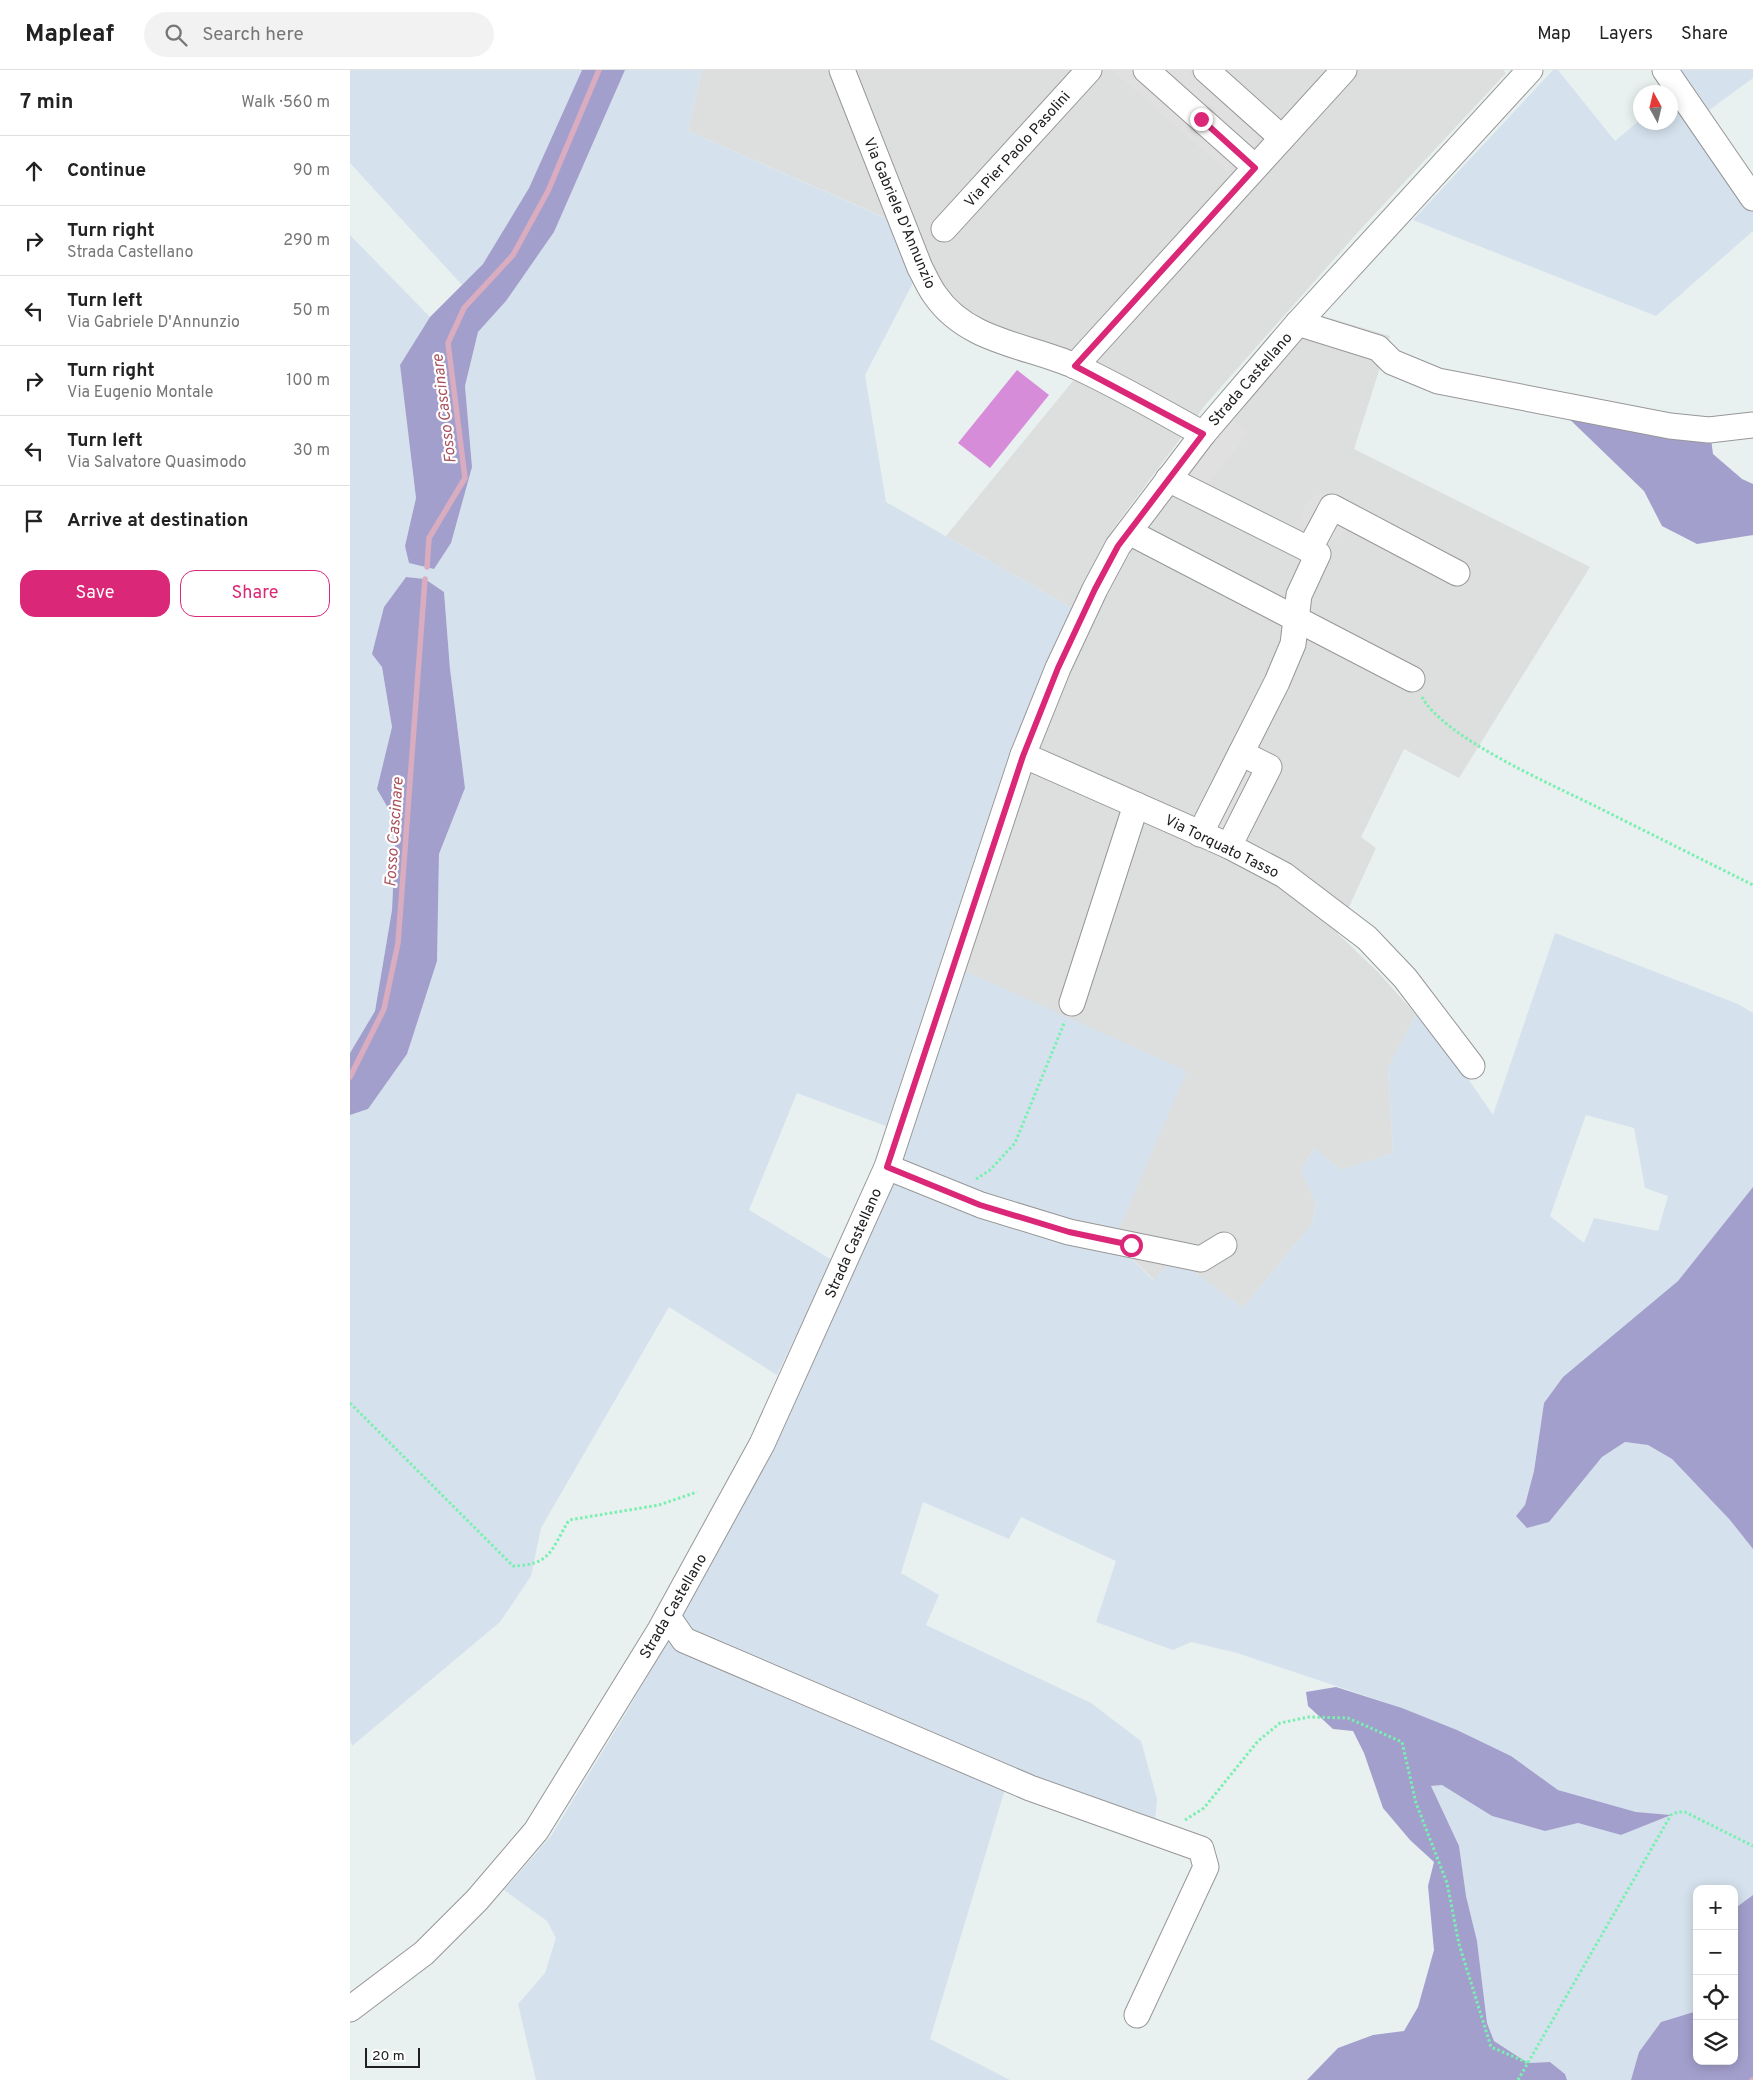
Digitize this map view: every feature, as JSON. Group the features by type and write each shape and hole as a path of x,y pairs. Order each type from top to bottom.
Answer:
{"street":[{"name":"Via Gabriele D'Annunzio","path":"842,70 920,268 935,296 957,319 987,338 1039,352 1075,366 1203,434"},
{"name":"Via Pier Paolo Pasolini","path":"944,229 1089,70"},
{"path":"1146,70 1255,168"},
{"path":"1206,70 1282,138"},
{"path":"1075,366 1344,70"},
{"path":"1665,70 1753,198"},
{"name":"Strada Castellano","path":"350,2009 424,1954 478,1900 536,1831 668,1617 762,1444 887,1167 1023,756 1058,668 1091,597 1129,532 1203,434 1298,324 1525,71"},
{"path":"1298,324 1378,348 1392,362 1438,381 1670,426 1709,430 1753,425"},
{"path":"1168,479 1318,554 1298,596 1293,644 1200,834"},
{"path":"1309,550 1332,507 1457,574"},
{"path":"1129,532 1412,678"},
{"path":"1229,846 1268,767 1241,753"},
{"name":"Via Torquato Tasso","path":"1023,756 1229,846 1284,876 1367,938 1405,978 1472,1066"},
{"path":"1072,1003 1136,805"},
{"path":"887,1167 980,1205 1069,1232 1201,1259 1224,1245"},
{"path":"668,1617 684,1640 1030,1788 1201,1849 1206,1867 1137,2015"}],"path":[{"path":"1412,678 1427,706 1459,734 1521,769 1753,885"},
{"path":"944,1190 971,1182 990,1170 1015,1143 1072,1003"},
{"path":"350,1403 513,1566 530,1566 546,1559 569,1520 659,1505 698,1492"},
{"path":"1154,1832 1178,1824 1204,1808 1258,1741 1280,1723 1309,1717 1348,1718 1402,1742 1416,1803 1447,1884 1459,1944 1491,2047 1528,2063"},
{"path":"1518,2080 1671,1815 1685,1812 1753,1846"}],"shaded area":[{"path":"350,70 582,70 529,188 483,264 462,285 350,163"},
{"path":"582,70 625,70 554,232 506,301 478,332 465,386 472,467 451,543 434,569 409,563 405,546 416,498 400,365 430,317 483,264 529,188"},
{"path":"625,70 702,70 688,131 892,221 915,279 865,375 886,502 1072,608 1011,748 886,1126 797,1093 749,1210 832,1260 777,1375 669,1307 541,1528 531,1576 500,1622 352,1746 350,1739 350,1115 368,1109 437,961 439,854 465,788 450,669 444,592 425,579 406,577 384,607 382,667 392,727 377,789 396,822 392,910 375,1011 350,1053 350,235 430,317 400,365 416,498 405,546 426,567 434,569 472,467 465,386 478,332 506,301 554,232"},
{"path":"702,70 1503,70 1506,73 1358,232 1206,404 1113,529 1072,608 946,536 1091,359 1037,339 1002,330 974,317 952,299 935,274 918,232 688,131"},
{"path":"1112,70 1186,70 1260,136 1228,173"},
{"path":"1553,70 1558,70 1615,141 1633,126 1633,130 1678,130 1678,105 1753,206 1753,231 1656,316 1413,220"},
{"path":"1674,70 1753,70 1753,78 1705,113"},
{"path":"1319,315 1390,336 1354,449 1590,567 1459,778 1404,749 1361,837 1376,848 1337,933 1378,972 1416,1015 1388,1068 1393,1153 1341,1170 1314,1148 1301,1171 1316,1203 1312,1224 1243,1308 1175,1259 1154,1280 1114,1241 965,971 990,891 1039,750 1085,638 1123,563 1172,495"},
{"path":"1017,370 1049,395 990,468 958,443"},
{"path":"1559,409 1711,439 1713,454 1742,479 1753,484 1753,535 1697,544 1662,526 1644,491"},
{"path":"1228,417 1249,432 1208,485 1185,472"},
{"path":"1321,493 1331,493 1343,500 1350,512 1350,522 1343,534 1331,541 1321,541 1313,537 1306,530 1302,522 1302,512 1306,504 1313,497"},
{"path":"406,577 425,579 444,592 450,669 465,788 439,854 437,961 407,1054 368,1109 350,1115 350,1053 375,1011 392,910 396,822 377,789 392,727 382,667 372,654 384,607"},
{"path":"1242,757 1265,768 1231,835 1208,825"},
{"path":"1555,933 1738,1004 1753,1013 1753,1187 1678,1281 1563,1377 1544,1403 1534,1471 1525,1505 1516,1516 1549,1522 1602,1457 1625,1442 1648,1445 1672,1459 1730,1520 1753,1549 1753,1895 1738,1906 1738,1885 1693,1885 1693,2012 1661,2022 1639,2052 1631,2080 1567,2080 1565,2074 1550,2062 1528,2063 1494,2041 1487,2023 1477,1941 1466,1896 1431,1786 1442,1785 1492,1816 1545,1831 1578,1823 1621,1835 1670,1815 1636,1812 1558,1790 1511,1756 1457,1730 1402,1708 1237,1653 1191,1642 1173,1650 1096,1622 1116,1561 1021,1517 1009,1539 923,1502 901,1573 939,1595 926,1625 1091,1703 1141,1741 1157,1799 1154,1832 1008,1779 930,2039 1010,2080 536,2080 518,2004 545,1973 556,1938 547,1921 504,1890 551,1836 626,1713 687,1607 770,1452 965,971 1187,1071 1114,1241 1153,1280 1175,1258 1243,1308 1312,1224 1316,1203 1301,1171 1314,1148 1341,1170 1393,1153 1388,1068 1416,1015 1462,1070 1493,1115","holes":["1586,1115 1634,1128 1645,1188 1668,1196 1658,1231 1594,1218 1584,1243 1550,1216"]},
{"path":"1753,1187 1753,1549 1730,1520 1672,1459 1648,1445 1625,1442 1602,1457 1549,1522 1527,1528 1516,1516 1525,1505 1534,1471 1544,1403 1563,1377 1678,1281"},
{"path":"1336,1687 1402,1708 1457,1730 1511,1756 1558,1790 1636,1812 1671,1815 1621,1835 1578,1823 1545,1831 1492,1816 1442,1785 1431,1786 1459,1846 1466,1896 1477,1941 1487,2023 1494,2041 1528,2063 1550,2062 1565,2074 1567,2080 1307,2080 1338,2048 1373,2035 1404,2031 1418,2007 1434,1950 1428,1886 1434,1862 1410,1840 1383,1808 1364,1753 1353,1731 1333,1729 1308,1706 1306,1692"},
{"path":"1753,1895 1753,2080 1631,2080 1639,2052 1661,2022 1693,2012 1693,2065 1738,2065 1738,1906"}],"waterway":[{"name":"Fosso Cascinare","path":"427,567 429,538 465,478 448,343 464,308 513,255 548,191 599,70"},
{"name":"Fosso Cascinare","path":"350,1077 384,1009 398,943 425,579"}],"route":[{"path":"1131,1245 1069,1232 980,1205 887,1167 1023,756 1058,668 1095,589 1118,546 1203,434 1146,402 1075,366 1255,168 1201,119"}]}
